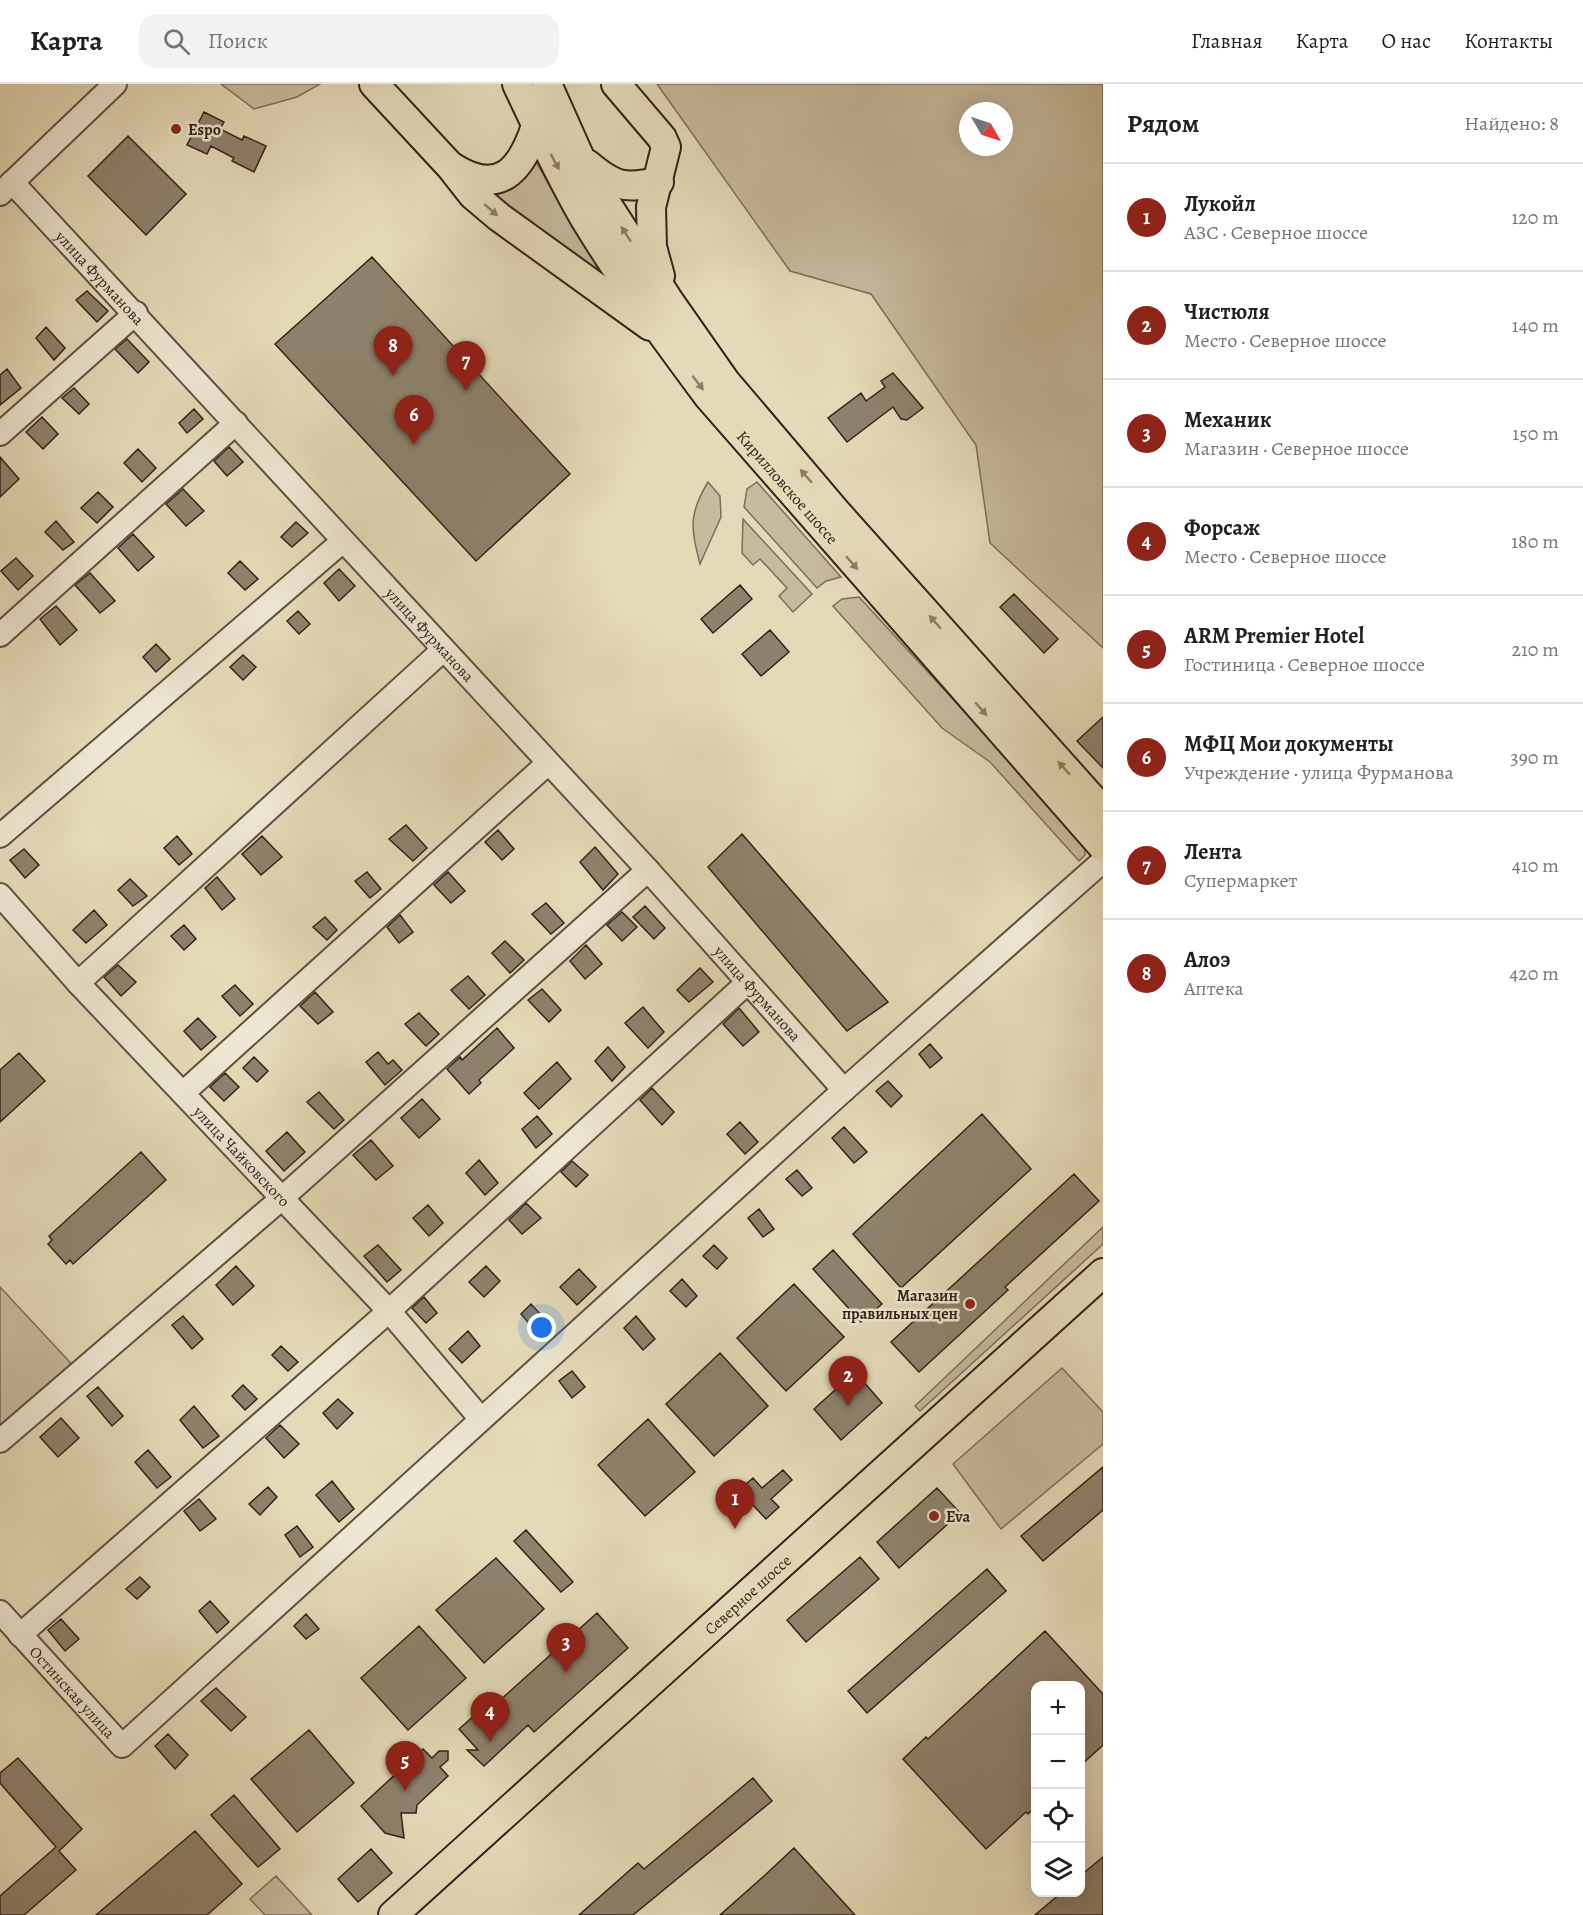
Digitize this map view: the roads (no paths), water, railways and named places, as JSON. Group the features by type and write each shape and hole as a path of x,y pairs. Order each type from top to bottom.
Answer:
{"main road":[{"name":"Кирилловское шоссе","path":"547,84 580,158 669,301 725,381 1103,811"},
{"path":"616,84 665,142 667,151 651,207 652,247 654,260 669,301"},
{"path":"378,87 452,167 473,195 499,217 664,336"},
{"name":"Кирилловское шоссе","path":"518,87 585,218 664,336 715,404 1103,847"},
{"path":"452,167 467,177 490,180 500,178 519,165 536,126"},
{"path":"580,158 599,174 629,188 658,182"},
{"name":"Северное шоссе","path":"393,1915 1103,1273"}],"street":[{"path":"6,188 115,84"},
{"name":"улица Фурманова","path":"6,188 136,313 547,764 648,870 844,1090"},
{"path":"0,434 136,313"},
{"path":"0,635 236,423"},
{"path":"0,836 343,541"},
{"path":"78,983 443,650"},
{"path":"183,1093 547,764"},
{"path":"480,1418 844,1090 1103,861"},
{"path":"0,1441 281,1199 648,870"},
{"name":"улица Чайковского","path":"0,895 78,983 389,1311 480,1418"},
{"path":"20,1635 389,1311 747,983"},
{"name":"Остинская улица","path":"0,1612 122,1746 480,1418"}],"place":[{"name":"Espo","path":"176,129"},
{"name":"Алоэ","path":"393,376"},
{"name":"Лента","path":"466,391"},
{"name":"МФЦ Мои документы","path":"414,445"},
{"name":"Магазин правильных цен","path":"970,1304"},
{"name":"Чистюля","path":"848,1406"},
{"name":"Eva","path":"934,1516"},
{"name":"Лукойл","path":"735,1529"},
{"name":"Механик","path":"566,1673"},
{"name":"Форсаж","path":"490,1742"},
{"name":"ARM Premier Hotel","path":"405,1791"}]}
